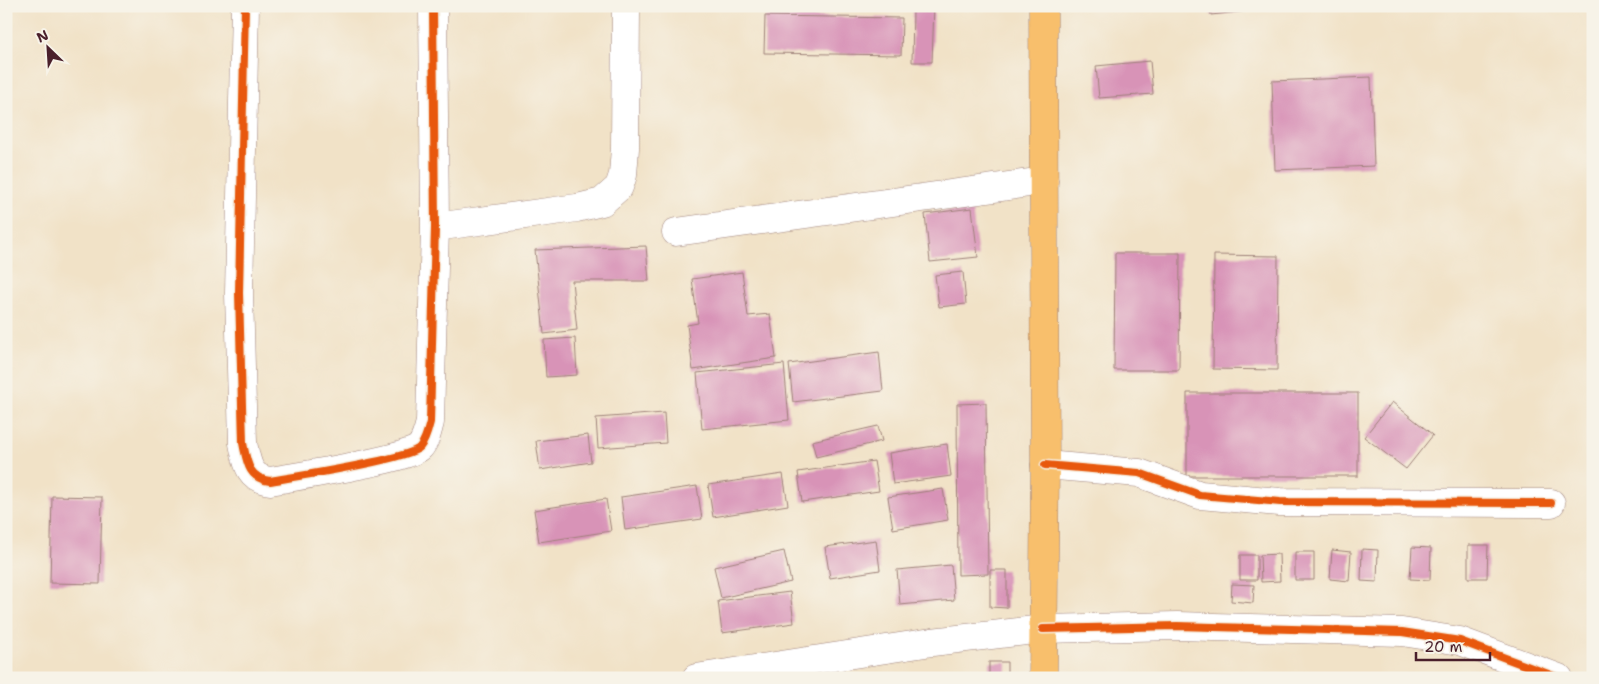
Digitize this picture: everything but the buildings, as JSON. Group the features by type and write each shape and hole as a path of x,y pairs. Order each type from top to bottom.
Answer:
{"main road":[{"path":"1043,6 1045,465 1043,678"}],"street":[{"path":"245,6 239,293 243,443 252,473 260,480 270,482 384,460 409,453 420,448 426,438 430,422 435,227 433,6"},
{"path":"435,227 577,208 602,202 620,187 625,148 626,6"},
{"path":"676,232 1044,181"},
{"path":"1045,465 1139,472 1200,495 1251,500 1280,502 1551,503"},
{"path":"696,678 932,642 1043,630 1177,626 1402,632 1460,641 1559,678"}],"cycle path":[{"path":"245,6 239,293 243,443 248,463 253,473 270,481 396,457 412,452 420,447 424,441 430,422 435,227 433,6"},
{"path":"1045,465 1139,473 1200,495 1280,502 1551,503"},
{"path":"1043,629 1177,626 1402,632 1460,641 1559,678"}]}
